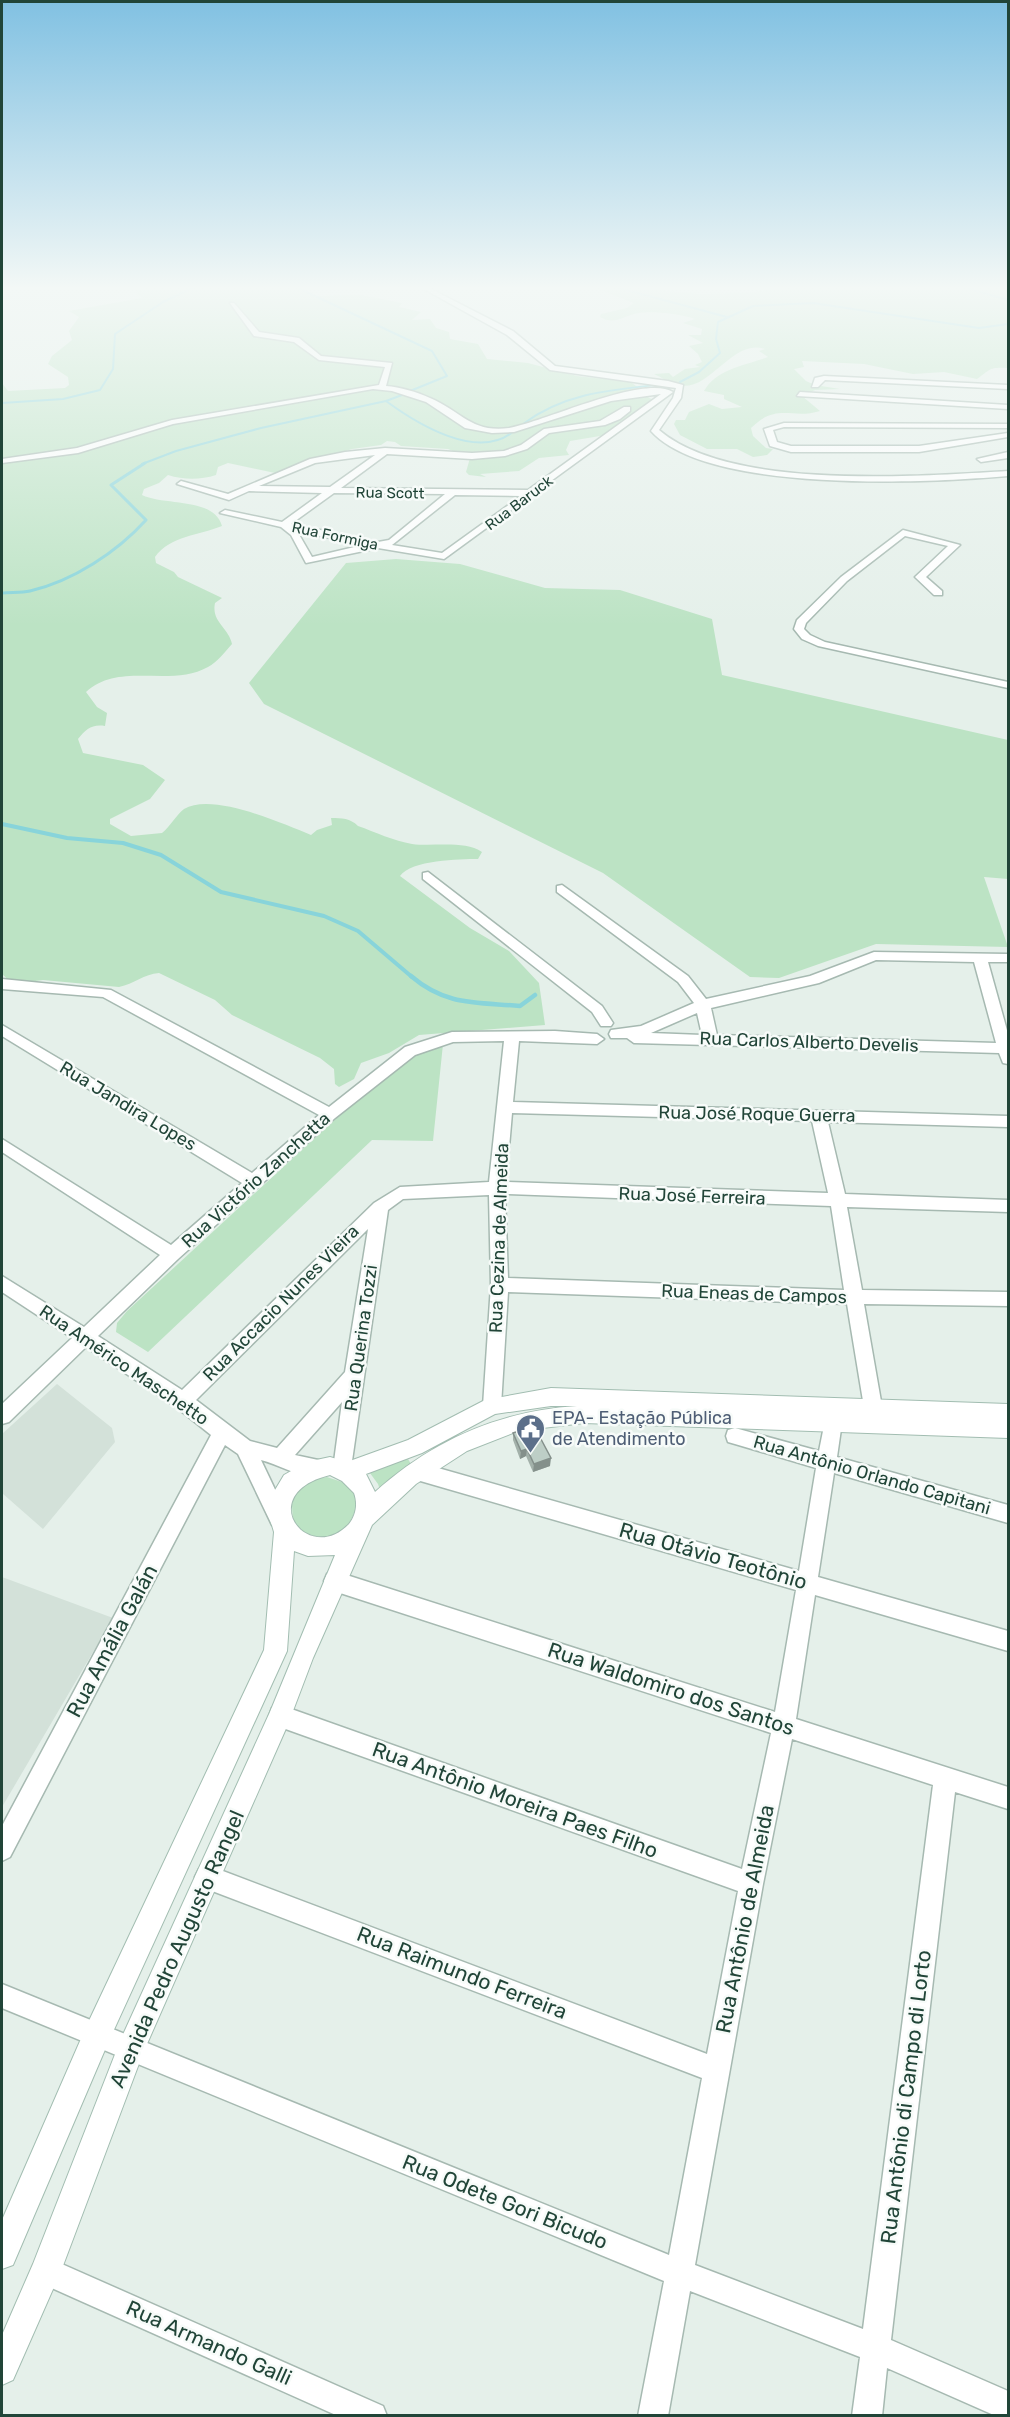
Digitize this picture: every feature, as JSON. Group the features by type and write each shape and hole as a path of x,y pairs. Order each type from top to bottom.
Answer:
{"street":[{"path":"2,461 78,450 172,422 295,401"},
{"path":"430,401 468,426 492,431 511,430 609,401"},
{"path":"181,484 226,497 236,496 313,461 385,451 471,456 505,453 524,447 548,431 610,420 637,401"},
{"name":"Rua Baruck","path":"444,556 657,401"},
{"path":"674,401 657,423 655,431 660,438 677,447 717,460 836,479 1008,474"},
{"path":"909,401 1008,407"},
{"path":"784,425 1005,426 1008,435 920,449 791,449 773,444 768,429 784,425"},
{"path":"385,451 284,525 295,534 309,561 329,554 380,545 398,538 451,494"},
{"path":"981,459 1008,455"},
{"name":"Rua Scott","path":"249,489 531,494"},
{"name":"Rua Formiga","path":"225,513 432,556 444,556"},
{"path":"938,592 920,577 956,545 903,533 844,579 801,622 799,629 806,637 822,644 1008,685"},
{"path":"428,876 586,1003 605,1030 643,1031 661,1021 703,1005 814,980 874,956 1008,958"},
{"path":"562,889 683,979 703,1005 710,1039"},
{"path":"980,958 1007,1053"},
{"path":"2,984 106,993 330,1114"},
{"name":"Rua Jandira Lopes","path":"2,1030 254,1182"},
{"name":"Rua Carlos Alberto Develis","path":"555,1036 605,1030 710,1039 1007,1053"},
{"name":"Rua Victório Zanchetta","path":"2,1416 172,1254 330,1114 410,1051 422,1045 452,1038 512,1035 555,1036"},
{"name":"Rua Cezina de Almeida","path":"492,1406 500,1285 497,1188 512,1035"},
{"name":"Rua José Roque Guerra","path":"505,1107 1008,1121"},
{"path":"819,1116 838,1201 873,1407"},
{"path":"2,1145 172,1254"},
{"name":"Rua José Ferreira","path":"380,1207 400,1193 497,1188 1008,1206"},
{"name":"Rua Querina Tozzi","path":"346,1470 354,1375 380,1207"},
{"name":"Rua Accacio Nunes Vieira","path":"183,1401 380,1207"},
{"name":"Rua Américo Maschetto","path":"2,1283 183,1401 222,1434 245,1448 281,1457 300,1466 316,1467"},
{"name":"Rua Eneas de Campos","path":"500,1285 854,1297 1008,1299"},
{"path":"281,1457 354,1375"},
{"path":"282,1525 278,1506 282,1493 290,1481 316,1467 346,1470 415,1448 492,1406 551,1397 602,1396 711,1403 1008,1413"},
{"name":"Avenida Pedro Augusto Rangel","path":"2,2369 46,2271 132,2049 280,1716 334,1581 361,1524 391,1490 450,1450 497,1428 538,1418 584,1414 1008,1429"},
{"name":"Rua Antônio de Almeida","path":"653,2415 751,1884 784,1725 833,1422"},
{"name":"Rua Amália Galán","path":"2,1849 222,1434"},
{"name":"Rua Antônio Orlando Capitani","path":"735,1436 1008,1514"},
{"path":"245,1448 282,1525 294,1540 320,1547 347,1539 361,1524 367,1497 364,1486 346,1470"},
{"name":"Rua Otávio Teotônio","path":"417,1471 1008,1641"},
{"name":"Avenida Pedro Augusto Rangel","path":"2,2254 98,2035 275,1651 282,1525"},
{"name":"Rua Waldomiro dos Santos","path":"334,1581 1008,1798"},
{"name":"Rua Antônio Moreira Paes Filho","path":"280,1716 751,1884"},
{"name":"Rua Antônio di Campo di Lorto","path":"867,2415 945,1778"},
{"name":"Rua Raimundo Ferreira","path":"207,1877 716,2070"},
{"name":"Rua Odete Gori Bicudo","path":"2,1996 679,2273 875,2348 1008,2406"},
{"name":"Rua Armando Galli","path":"46,2271 373,2415"}],"shaded area":[{"path":"57,1384 112,1428 115,1442 43,1529 2,1493 2,1434"},
{"path":"2,1577 113,1618 2,1807"}],"green space":[{"path":"2,401 653,401 606,435 570,441 566,450 569,455 539,458 519,471 480,474 486,477 469,475 466,472 470,458 448,449 401,446 387,441 381,445 352,449 275,473 228,463 218,467 216,475 210,477 186,479 168,475 159,483 144,489 142,495 199,506 209,510 222,526 177,540 161,550 155,557 156,563 174,572 178,577 222,598 215,603 214,610 232,644 211,665 193,673 114,678 99,683 86,692 97,707 107,713 105,726 90,728 78,739 83,753 143,765 165,780 150,799 110,819 110,824 131,836 162,833 184,809 212,804 266,817 311,835 317,830 332,825 331,818 342,818 405,843 466,846 482,852 478,859 448,860 425,864 414,867 400,876 470,928 509,951 539,983 545,1025 419,1035 389,1053 361,1063 354,1079 339,1087 335,1084 334,1069 320,1058 232,1015 215,1000 159,973 119,987 43,980 13,984 2,974"},
{"path":"728,401 808,401 820,411 777,414 760,420 751,428 753,436 766,448 773,449 767,455 753,457 737,449 707,449 680,435 674,424 676,420 685,420 689,412 709,404 722,409 742,407"},
{"path":"396,559 460,564 545,588 620,590 712,619 722,675 1008,740 1008,879 984,877 1008,947 876,944 779,978 750,977 603,873 264,704 249,683 346,563"},
{"path":"443,1044 433,1141 372,1140 148,1352 116,1332 117,1323 127,1311 370,1087 423,1049"},
{"path":"408,1459 411,1464 381,1493 378,1484 367,1469"},
{"path":"327,1477 348,1484 358,1501 349,1523 343,1530 336,1535 318,1537 296,1528 292,1508 293,1500 300,1487 316,1479"}],"building":[{"path":"534,1426 551,1458 534,1464 527,1449 521,1451 513,1433"}],"waterway":[{"path":"2,403 36,401"},
{"path":"142,464 176,451 261,428 386,401"},
{"path":"386,401 430,428 466,441 499,440 514,431"},
{"path":"523,424 538,414 568,401"},
{"path":"2,593 30,591 62,580 93,564 122,543 146,520 111,485 145,463"},
{"path":"2,824 67,838 123,843 161,855 221,892 324,916 358,931 412,977"},
{"path":"411,976 437,993 475,1003 520,1006 535,995"}],"place":[{"name":"EPA- Estação Pública de Atendimento","path":"531,1454"}]}
